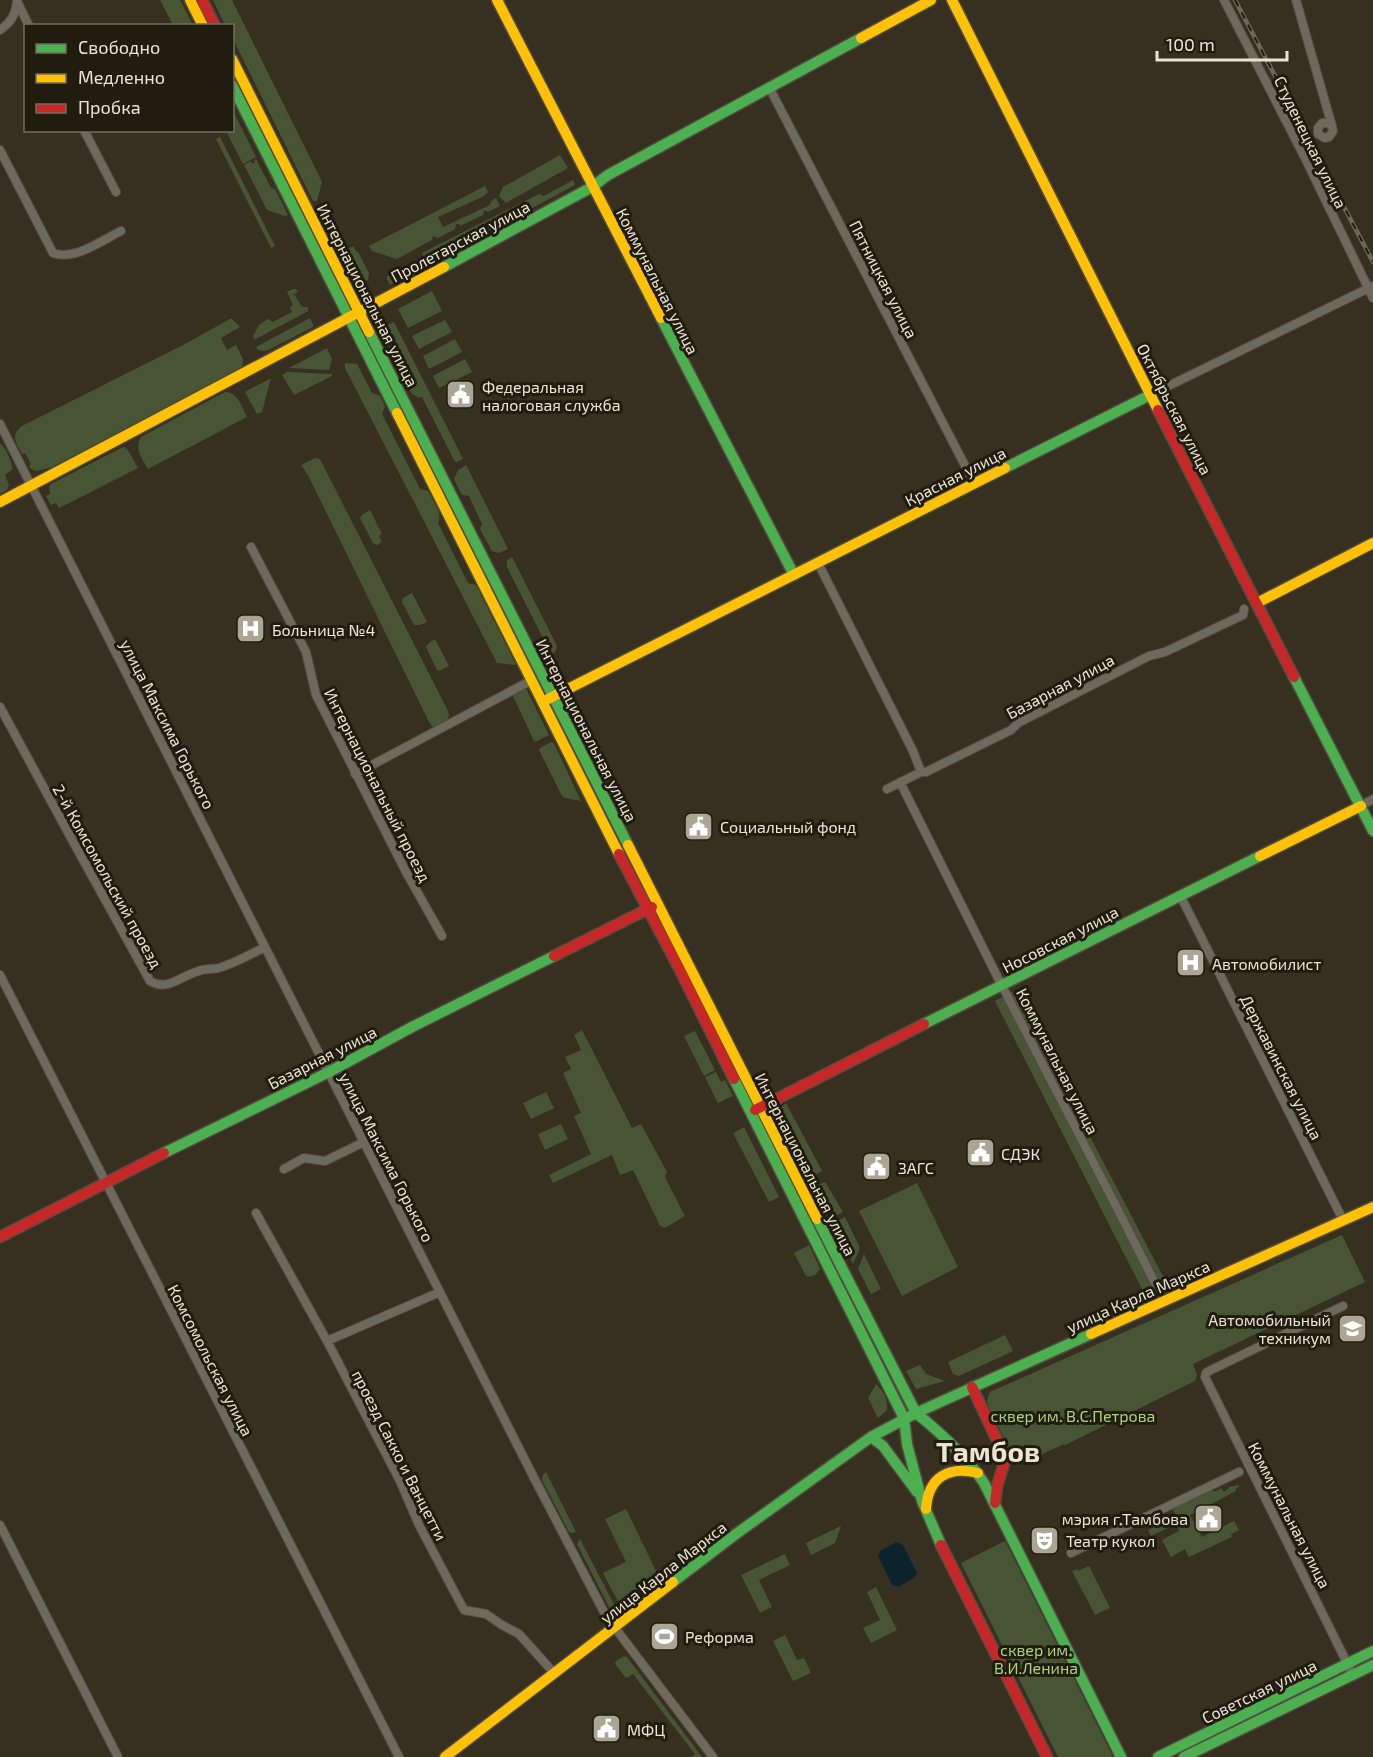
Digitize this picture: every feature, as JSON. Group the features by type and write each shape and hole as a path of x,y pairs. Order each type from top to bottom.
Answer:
{"main road":[{"path":"190,0 202,24"},
{"path":"202,0 214,24"},
{"name":"Коммунальная улица","path":"497,0 794,575"},
{"name":"Пролетарская улица","path":"0,502 592,187 608,175 931,0"},
{"name":"Октябрьская улица","path":"952,0 1150,395 1373,831"},
{"name":"Интернациональная улица","path":"234,63 652,907 760,1107 916,1413 928,1422 978,1474 1121,1757"},
{"name":"Интернациональная улица","path":"234,89 532,680 548,699"},
{"name":"Красная улица","path":"548,699 1150,395"},
{"path":"1257,603 1373,543"},
{"name":"Носовская улица","path":"750,1113 1361,806"},
{"name":"Интернациональная улица","path":"652,907 750,1113 904,1418 906,1444 919,1494 926,1511 949,1562 1047,1757"},
{"name":"Базарная улица","path":"0,1237 652,907"},
{"name":"улица Карла Маркса","path":"916,1413 1373,1207"},
{"path":"972,1387 1004,1455 1004,1464 994,1503"},
{"path":"904,1418 916,1413"},
{"name":"улица Карла Маркса","path":"445,1757 736,1534 871,1437 904,1418"},
{"path":"871,1437 883,1446 919,1494"},
{"path":"926,1511 927,1496 934,1481 940,1476 963,1469 978,1474"},
{"name":"Советская улица","path":"1158,1757 1373,1651"},
{"name":"Советская улица","path":"1184,1757 1370,1666"}],"street":[{"name":"Студенецкая улица","path":"1224,0 1371,287 1373,298"},
{"path":"1296,0 1332,126"},
{"path":"16,1 28,24"},
{"path":"0,30 9,24 16,13 16,1"},
{"name":"Пятницкая улица","path":"769,87 974,483"},
{"path":"85,132 116,192"},
{"path":"0,150 53,253 73,255 121,231"},
{"name":"Красная улица","path":"1150,395 1371,287"},
{"name":"улица Максима Горького","path":"0,424 606,1616 713,1757"},
{"name":"Интернациональный проезд","path":"251,547 306,652 316,695 400,861 442,936"},
{"path":"818,563 913,751 921,772"},
{"name":"Базарная улица","path":"886,789 1011,730 1018,723 1149,656 1165,652 1243,615 1244,609"},
{"path":"356,774 532,680"},
{"name":"2-й Комсомольский проезд","path":"0,707 150,981 162,986 198,970 220,968 265,947"},
{"name":"Коммунальная улица","path":"900,782 1158,1289"},
{"name":"Носовская улица","path":"1361,806 1373,799"},
{"name":"Державинская улица","path":"1180,895 1343,1220"},
{"name":"Комсомольская улица","path":"0,975 399,1757"},
{"path":"284,1168 304,1158 326,1161 364,1142"},
{"name":"проезд Сакко и Ванцетти","path":"256,1212 327,1341 464,1610 486,1614 519,1634 554,1673"},
{"path":"327,1341 440,1292"},
{"name":"Коммунальная улица","path":"1343,1306 1211,1370 1206,1373 1205,1379 1353,1675"},
{"path":"1071,1554 1239,1472"},
{"path":"0,1525 118,1757"},
{"path":"1347,1664 1370,1666"}],"green space":[{"path":"160,0 180,0 192,24 172,24"},
{"path":"213,0 232,0 322,182 317,201 313,201 234,41 234,24 225,24"},
{"path":"234,113 256,157 243,164 227,132 234,132"},
{"path":"220,137 275,246 271,248 216,139"},
{"path":"560,155 568,168 506,203 499,196 503,187"},
{"path":"256,159 288,215 267,210 244,165 251,161 253,164"},
{"path":"573,180 575,184 573,186 390,285 386,277 422,258 422,253 539,194 544,196"},
{"path":"485,186 488,192 484,196 438,217 443,227 490,205 491,201 496,198 500,206 488,212 484,210 483,215 460,226 456,224 455,229 438,238 433,236 432,240 397,259 372,251 369,246"},
{"path":"353,246 369,273 368,280 360,285 344,251"},
{"path":"293,289 298,292 294,294 302,307 308,307 308,311 254,340 253,336 259,325 268,319 273,322 292,312 290,307 293,305 287,292"},
{"path":"432,291 442,311 408,328 398,309"},
{"path":"310,318 313,327 266,351 258,350 256,347"},
{"path":"230,319 240,327 221,338 227,350 236,345 243,359 242,367 52,467 37,471 31,469 29,466 31,464 25,453 22,454 15,439 16,433 22,426"},
{"path":"445,320 452,332 419,349 412,336"},
{"path":"394,322 463,459 456,462 454,460 422,397 419,398 412,394 380,329"},
{"path":"455,339 462,352 429,369 423,356"},
{"path":"327,348 332,359 329,370 289,368"},
{"path":"465,359 472,372 439,388 433,376"},
{"path":"345,363 357,364 372,393 380,396 385,406 382,414 420,489 428,491 435,503 439,515 438,523 468,583 476,585 516,665 497,663 345,368"},
{"path":"287,372 332,374 332,376 294,395 282,375"},
{"path":"271,378 262,412 257,414 245,392"},
{"path":"225,392 236,397 247,417 148,469 141,457 138,445 141,437"},
{"path":"0,443 8,455 12,470 5,475 9,485 7,490 0,494"},
{"path":"125,447 138,468 59,508 56,503 51,505 46,496 50,494 51,484"},
{"path":"315,458 320,459 448,711 447,720 433,727 301,465"},
{"path":"466,465 508,549 499,553 492,551 480,529 482,524 469,496 462,495 454,479 458,470"},
{"path":"370,510 382,534 379,536 382,542 377,545 373,543 360,518"},
{"path":"512,557 557,646 555,652 546,658 548,648 507,567 507,560"},
{"path":"412,593 427,622 420,625 414,625 402,602 403,598"},
{"path":"435,639 449,666 439,671 426,647"},
{"path":"526,688 549,735 537,741 534,741 513,696"},
{"path":"551,742 554,743 581,801 562,796 539,750"},
{"path":"1014,991 1166,1282 1144,1293 995,1001"},
{"path":"582,1030 632,1128 641,1124 667,1172 665,1177 685,1216 665,1228 660,1226 633,1170 620,1175 612,1155 553,1183 549,1175 591,1154 574,1116 581,1113 563,1073 571,1069 565,1057 581,1050 574,1035"},
{"path":"695,1031 715,1070 704,1076 684,1036"},
{"path":"716,1072 721,1082 725,1080 733,1096 718,1103 705,1077"},
{"path":"546,1092 554,1108 531,1119 523,1103"},
{"path":"786,1103 822,1171 806,1180 800,1169 807,1165 794,1139 786,1143 777,1125 777,1111"},
{"path":"561,1124 568,1139 545,1150 538,1134"},
{"path":"744,1127 779,1197 769,1202 733,1133"},
{"path":"825,1182 843,1212 833,1217 816,1186"},
{"path":"917,1183 958,1267 902,1296 859,1211"},
{"path":"845,1217 860,1248 853,1264 852,1255 835,1222"},
{"name":"сквер им. В.С.Петрова","path":"1342,1235 1365,1282 1193,1364 1197,1375 1195,1381 1065,1445 1016,1466 988,1406 987,1400 990,1392"},
{"path":"809,1245 820,1269 814,1275 806,1276 794,1253"},
{"path":"864,1254 881,1289 871,1294 858,1269"},
{"path":"1005,1335 1013,1351 959,1376 953,1374 948,1362"},
{"path":"920,1365 926,1374 945,1381 916,1389 906,1371"},
{"path":"876,1384 881,1389 887,1403 887,1410 878,1418 868,1398"},
{"path":"546,1472 576,1532 569,1532 542,1480"},
{"path":"1238,1485 1236,1491 1190,1515 1202,1537 1234,1521 1239,1530 1231,1534 1232,1537 1189,1557 1185,1549 1171,1557 1162,1540 1179,1531 1176,1524 1151,1536 1148,1530 1176,1516 1172,1507 1211,1487 1214,1492 1221,1488 1224,1492"},
{"path":"626,1509 657,1573 619,1603 603,1573 626,1562 605,1519"},
{"path":"841,1526 835,1543 811,1555 806,1543"},
{"path":"580,1539 615,1606 610,1609 577,1544"},
{"name":"сквер им. В.И.Ленина","path":"1005,1541 1113,1757 1058,1757 961,1563"},
{"path":"785,1554 790,1565 759,1580 772,1607 760,1613 741,1575"},
{"path":"1089,1566 1110,1608 1095,1615 1072,1571"},
{"path":"876,1587 897,1630 871,1643 863,1628 880,1620 867,1592"},
{"path":"785,1635 797,1660 804,1658 811,1673 793,1681 773,1641"},
{"path":"624,1656 702,1757 691,1757 695,1754 633,1674 625,1677 615,1664"}],"water":[{"path":"897,1542 903,1545 917,1573 914,1578 898,1587 892,1585 878,1556 880,1551"}],"railway":[{"path":"1235,0 1373,262"}],"traffic: fast":[{"path":"444,267 861,38"},
{"path":"234,89 397,413"},
{"path":"661,318 794,575"},
{"path":"369,332 628,845"},
{"path":"1005,468 1150,395"},
{"path":"1294,677 1373,831"},
{"path":"924,1024 1260,856"},
{"path":"164,1153 329,1072 412,1027 554,956"},
{"path":"734,1079 904,1418 907,1444 922,1501 941,1545"},
{"path":"817,1219 916,1413 953,1445 984,1483 1121,1757"},
{"path":"673,1582 871,1437 916,1413 1091,1334"},
{"path":"871,1437 883,1446 917,1492"},
{"path":"1158,1757 1373,1651"},
{"path":"1184,1757 1373,1665"}],"traffic: slow":[{"path":"190,0 202,24"},
{"path":"497,0 661,318"},
{"path":"861,38 931,0"},
{"path":"952,0 1158,410"},
{"path":"234,63 369,332"},
{"path":"0,502 444,267"},
{"path":"397,413 619,854"},
{"path":"548,699 1005,468"},
{"path":"1257,603 1373,543"},
{"path":"1260,856 1361,806"},
{"path":"628,845 817,1219"},
{"path":"1091,1334 1373,1207"},
{"path":"926,1509 931,1489 942,1476 957,1471 978,1473"},
{"path":"445,1757 673,1582"}],"traffic: jam":[{"path":"202,0 214,24"},
{"path":"1158,410 1294,677"},
{"path":"619,854 734,1079"},
{"path":"554,956 652,907"},
{"path":"755,1110 924,1024"},
{"path":"0,1237 164,1153"},
{"path":"972,1387 1004,1455 995,1503"},
{"path":"941,1545 1047,1757"}],"place":[{"name":"Федеральная налоговая служба","path":"461,395"},
{"name":"Больница №4","path":"251,629"},
{"name":"Социальный фонд","path":"699,826"},
{"name":"Автомобилист","path":"1191,963"},
{"name":"СДЭК","path":"980,1153"},
{"name":"ЗАГС","path":"877,1167"},
{"name":"Автомобильный техникум","path":"1352,1328"},
{"name":"мэрия г.Тамбова","path":"1209,1518"},
{"name":"Театр кукол","path":"1045,1540"},
{"name":"Реформа","path":"664,1636"},
{"name":"МФЦ","path":"606,1729"}],"district":[{"name":"Тамбов","path":"988,1451"}]}
